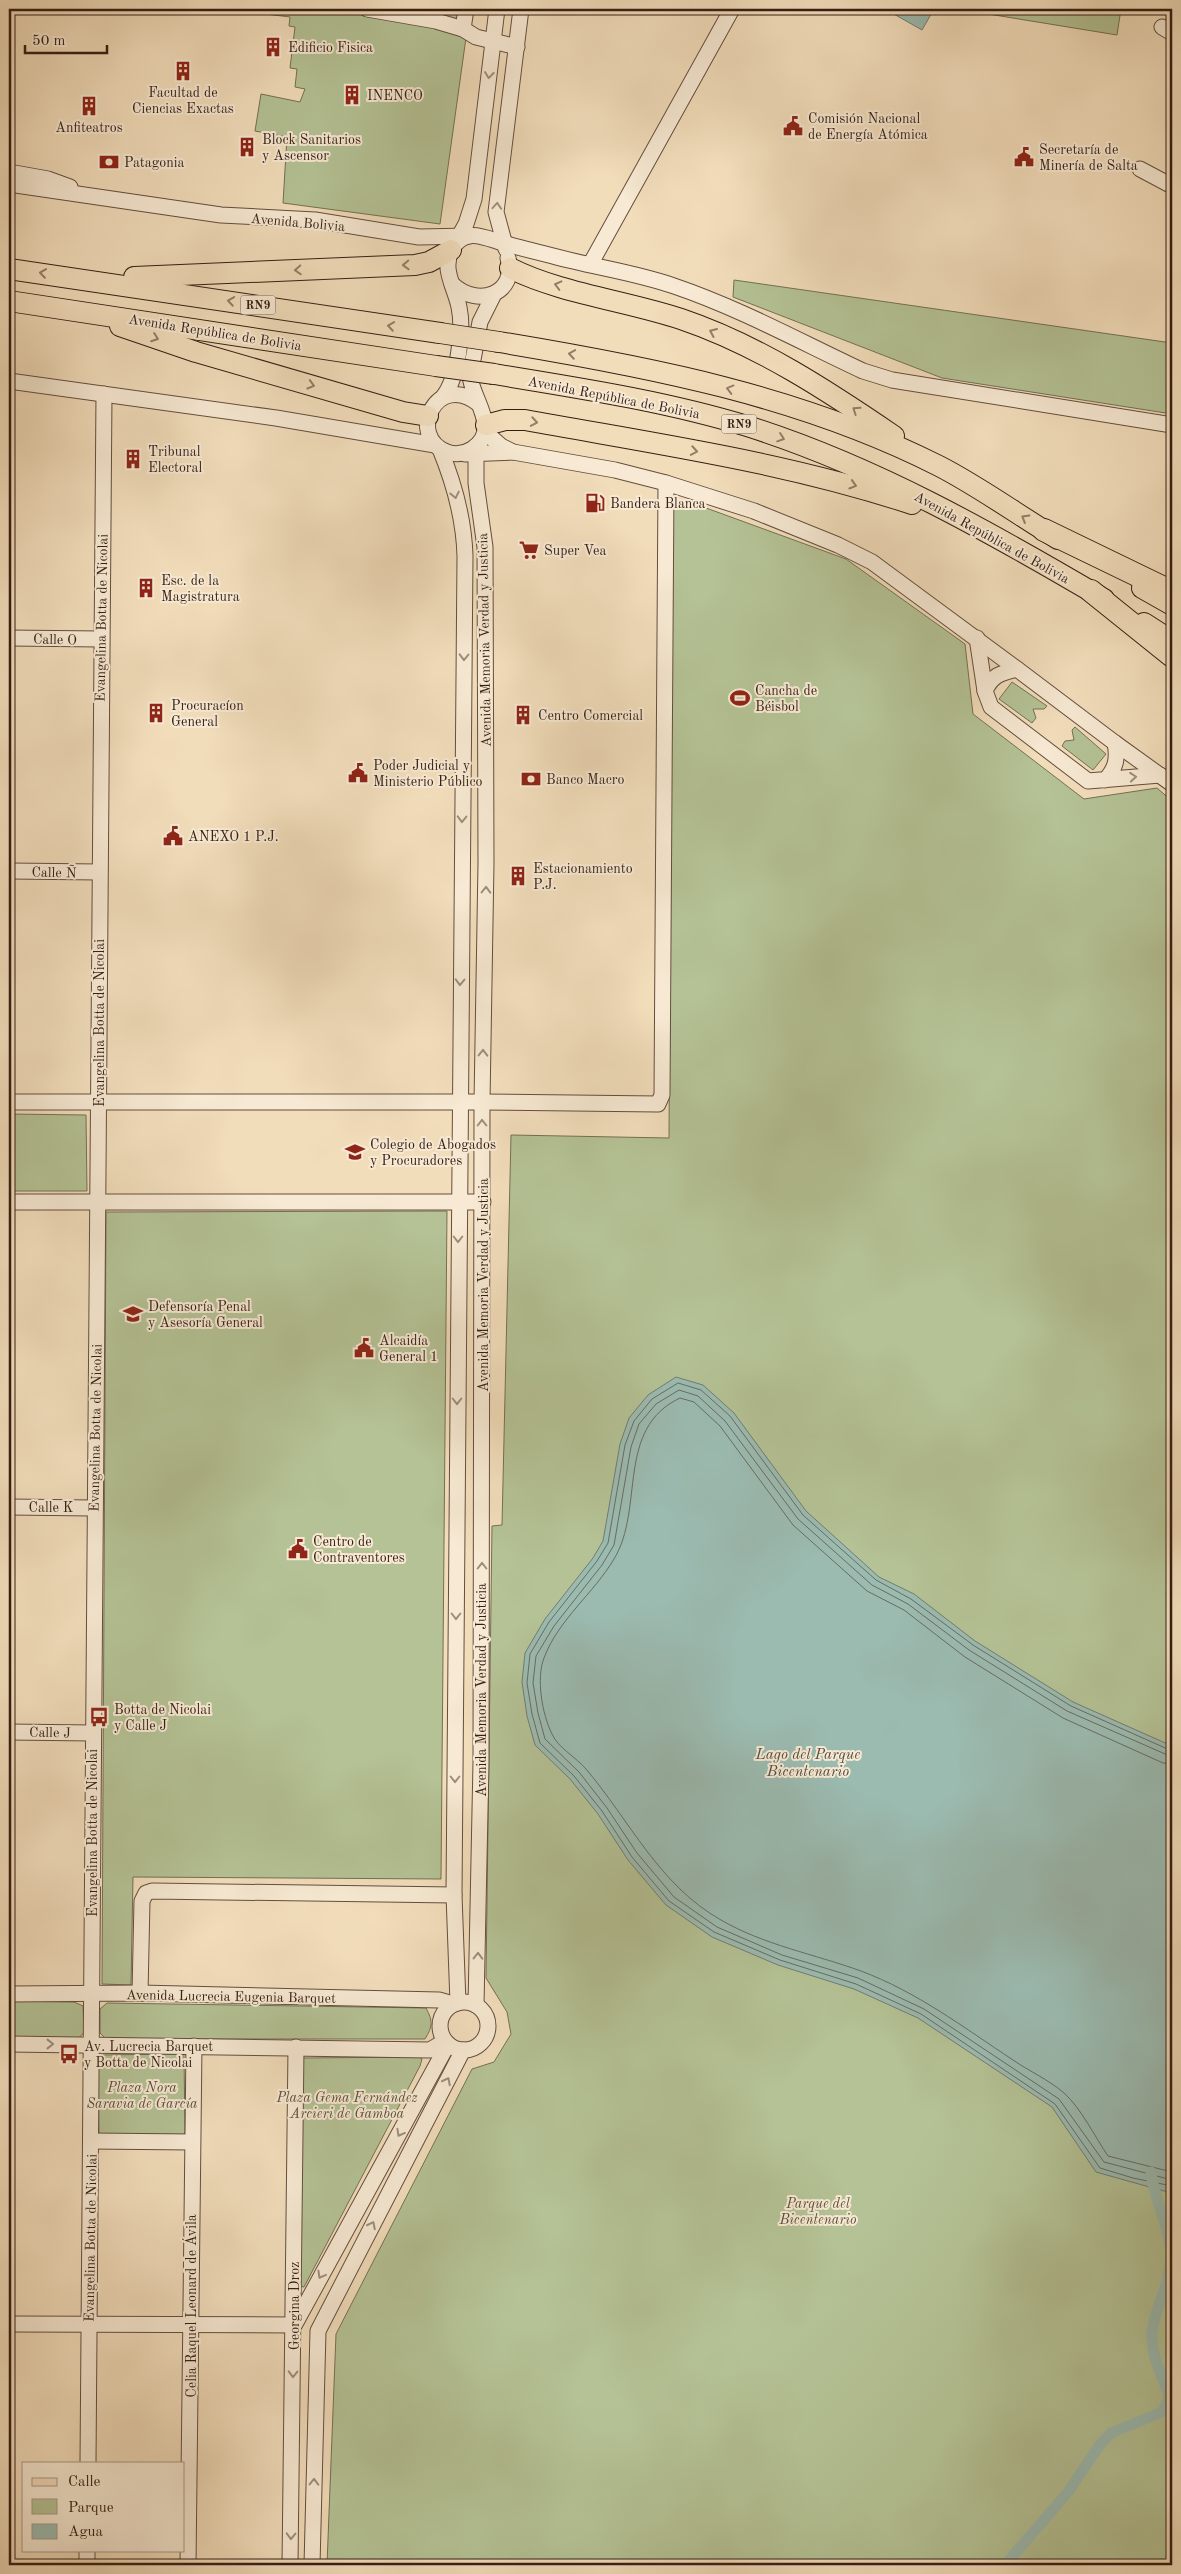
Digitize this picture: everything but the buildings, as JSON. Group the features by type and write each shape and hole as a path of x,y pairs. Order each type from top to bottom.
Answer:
{"highway":[{"path":"1044,530 1172,592"},
{"path":"1091,591 1172,656"}],"main road":[{"path":"77,278 149,277 415,265 429,262 454,248"},
{"path":"506,254 531,279 644,307 713,331 774,362 839,399 940,466"},
{"name":"RN9","path":"9,269 499,342 646,368 756,396 841,424 940,466 1172,606"},
{"name":"Avenida República de Bolivia","path":"9,301 494,374 615,395 745,426 857,467 916,494 1091,591 1172,641"},
{"path":"76,310 196,352 428,419"},
{"path":"486,428 504,420 525,420 780,466 848,484 968,523"}],"street":[{"path":"367,9 436,20 463,29 476,37 516,47"},
{"path":"463,29 466,9"},
{"path":"438,447 429,434 428,419 433,406 443,398 454,378 461,322 448,274 454,248 466,224 474,199 496,9"},
{"path":"513,452 501,446 486,428 484,413 470,376 480,322 494,294 508,278 506,254 496,212 521,9"},
{"path":"590,263 732,9"},
{"path":"1140,169 1172,186"},
{"name":"Avenida Bolivia","path":"9,172 48,179 125,201"},
{"name":"Avenida Bolivia","path":"9,184 221,215 315,220 419,238 454,248"},
{"path":"419,238 433,245 454,248 485,235 506,254 557,257 590,263 676,287 863,371 892,380 1172,425"},
{"path":"452,284 461,293 471,297 483,298 494,294"},
{"path":"9,381 384,436 470,452 513,452 615,470 666,483 754,511 857,554 977,638 1166,779"},
{"name":"Evangelina Botta de Nicolai","path":"88,2462 93,1508 99,1202 99,872 104,394"},
{"path":"443,398 462,395 479,404"},
{"path":"384,436 409,434 428,419"},
{"path":"470,452 486,428"},
{"name":"Avenida Memoria Verdad y Justicia","path":"438,447 453,484 465,550 458,1202 455,2004"},
{"name":"Avenida Memoria Verdad y Justicia","path":"470,452 485,547 486,863 482,1102 481,1762 476,2005"},
{"path":"9,1102 658,1104 662,1095 666,483"},
{"name":"Calle O","path":"9,638 101,639"},
{"path":"977,638 985,690 990,707 1058,760 1088,781 1166,779"},
{"path":"985,690 995,676 1017,669"},
{"path":"1105,780 1112,772 1116,762 1116,743"},
{"name":"Calle Ñ","path":"9,871 99,872"},
{"path":"9,1202 483,1202"},
{"name":"Calle K","path":"9,1507 93,1508"},
{"name":"Calle J","path":"9,1732 92,1733"},
{"path":"140,1993 142,1901 146,1894 152,1891 454,1895"},
{"name":"Avenida Lucrecia Eugenia Barquet","path":"9,1994 140,1993 439,2000 455,2004"},
{"path":"455,2004 476,2005 487,2017 488,2033 478,2046 463,2050 447,2042 441,2031 441,2021 445,2011 455,2004"},
{"path":"9,2044 430,2050 447,2042"},
{"path":"9,2324 294,2325 447,2042"},
{"name":"Celia Raquel Leonard de Ávila","path":"188,2565 194,2046"},
{"name":"Georgina Droz","path":"290,2565 296,2047"},
{"name":"Georgina Droz","path":"312,2565 318,2331 463,2050"},
{"path":"91,2141 192,2142"},
{"path":"87,2552 87,2565"}],"green space":[{"path":"250,9 470,9 440,224 283,203 287,137 255,131 261,94 300,102 305,89 295,87 297,69 290,68 295,27 289,26 290,17 249,12"},
{"path":"976,9 1121,9 1117,35 976,12"},
{"path":"734,280 1172,343 1172,414 942,378 733,297"},
{"name":"Parque del Bicentenario","path":"687,501 846,559 965,644 973,714 1084,799 1157,788 1172,801 1172,2565 327,2565 336,2334 472,2069 494,2062 511,2034 507,2012 486,1978 492,1526 502,1525 511,1135 669,1138 673,509"},
{"path":"1012,682 1047,706 1044,709 1033,709 1036,718 1032,723 999,699"},
{"path":"1075,727 1106,754 1093,770 1062,746 1065,741 1074,740 1072,730"},
{"path":"9,1114 86,1115 87,1191 9,1191"},
{"path":"447,1211 441,1879 133,1877 131,1985 102,1984 106,1212"},
{"path":"9,2001 74,2002 83,2006 84,2033 76,2040 9,2040"},
{"path":"107,2003 426,2008 431,2024 425,2039 106,2039 100,2033 100,2009"},
{"name":"Plaza Nora Saravia de García","path":"184,2054 185,2136 99,2137 98,2055"},
{"name":"Plaza Gema Fernández Arcieri de Gamboa","path":"419,2057 422,2059 420,2066 304,2287 298,2286 302,2058"}],"water":[{"path":"885,9 934,9 922,30"},
{"name":"Lago del Parque Bicentenario","path":"676,1377 703,1385 734,1413 806,1511 879,1577 914,1594 975,1641 1073,1702 1172,1746 1172,2190 1168,2192 1096,2172 1052,2107 918,2018 854,1989 778,1965 712,1937 666,1905 628,1860 598,1814 570,1779 535,1745 527,1716 522,1682 525,1653 545,1619 593,1558 603,1541 620,1444 629,1418 648,1395"}],"waterway":[{"path":"1005,2565 1068,2492 1099,2446 1111,2433 1162,2412 1170,2398 1158,2366 1152,2340 1156,2312 1169,2274 1171,2254 1168,2234 1155,2193 1151,2172"}],"place":[{"name":"Edificio Fisica","path":"273,47"},
{"name":"Facultad de Ciencias Exactas","path":"183,71"},
{"name":"INENCO","path":"352,95"},
{"name":"Anfiteatros","path":"89,106"},
{"name":"Comisión Nacional de Energía Atómica","path":"793,126"},
{"name":"Block Sanitarios y Ascensor","path":"247,147"},
{"name":"Secretaría de Minería de Salta","path":"1024,157"},
{"name":"Patagonia","path":"109,162"},
{"name":"Tribunal Electoral","path":"133,459"},
{"name":"Bandera Blanca","path":"595,503"},
{"name":"Super Vea","path":"529,550"},
{"name":"Esc. de la Magistratura","path":"146,588"},
{"name":"Cancha de Béisbol","path":"740,698"},
{"name":"Procuracíon General","path":"156,713"},
{"name":"Centro Comercial","path":"523,715"},
{"name":"Poder Judicial y Ministerio Público","path":"358,773"},
{"name":"Banco Macro","path":"531,779"},
{"name":"ANEXO 1 P.J.","path":"173,836"},
{"name":"Estacionamiento P.J.","path":"518,876"},
{"name":"Colegio de Abogados y Procuradores","path":"355,1152"},
{"name":"Defensoría Penal y Asesoría General","path":"133,1314"},
{"name":"Alcaidía General 1","path":"364,1348"},
{"name":"Centro de Contraventores","path":"298,1549"},
{"name":"Botta de Nicolai y Calle J","path":"99,1717"},
{"name":"Av. Lucrecia Barquet y Botta de Nicolai","path":"69,2054"}]}
